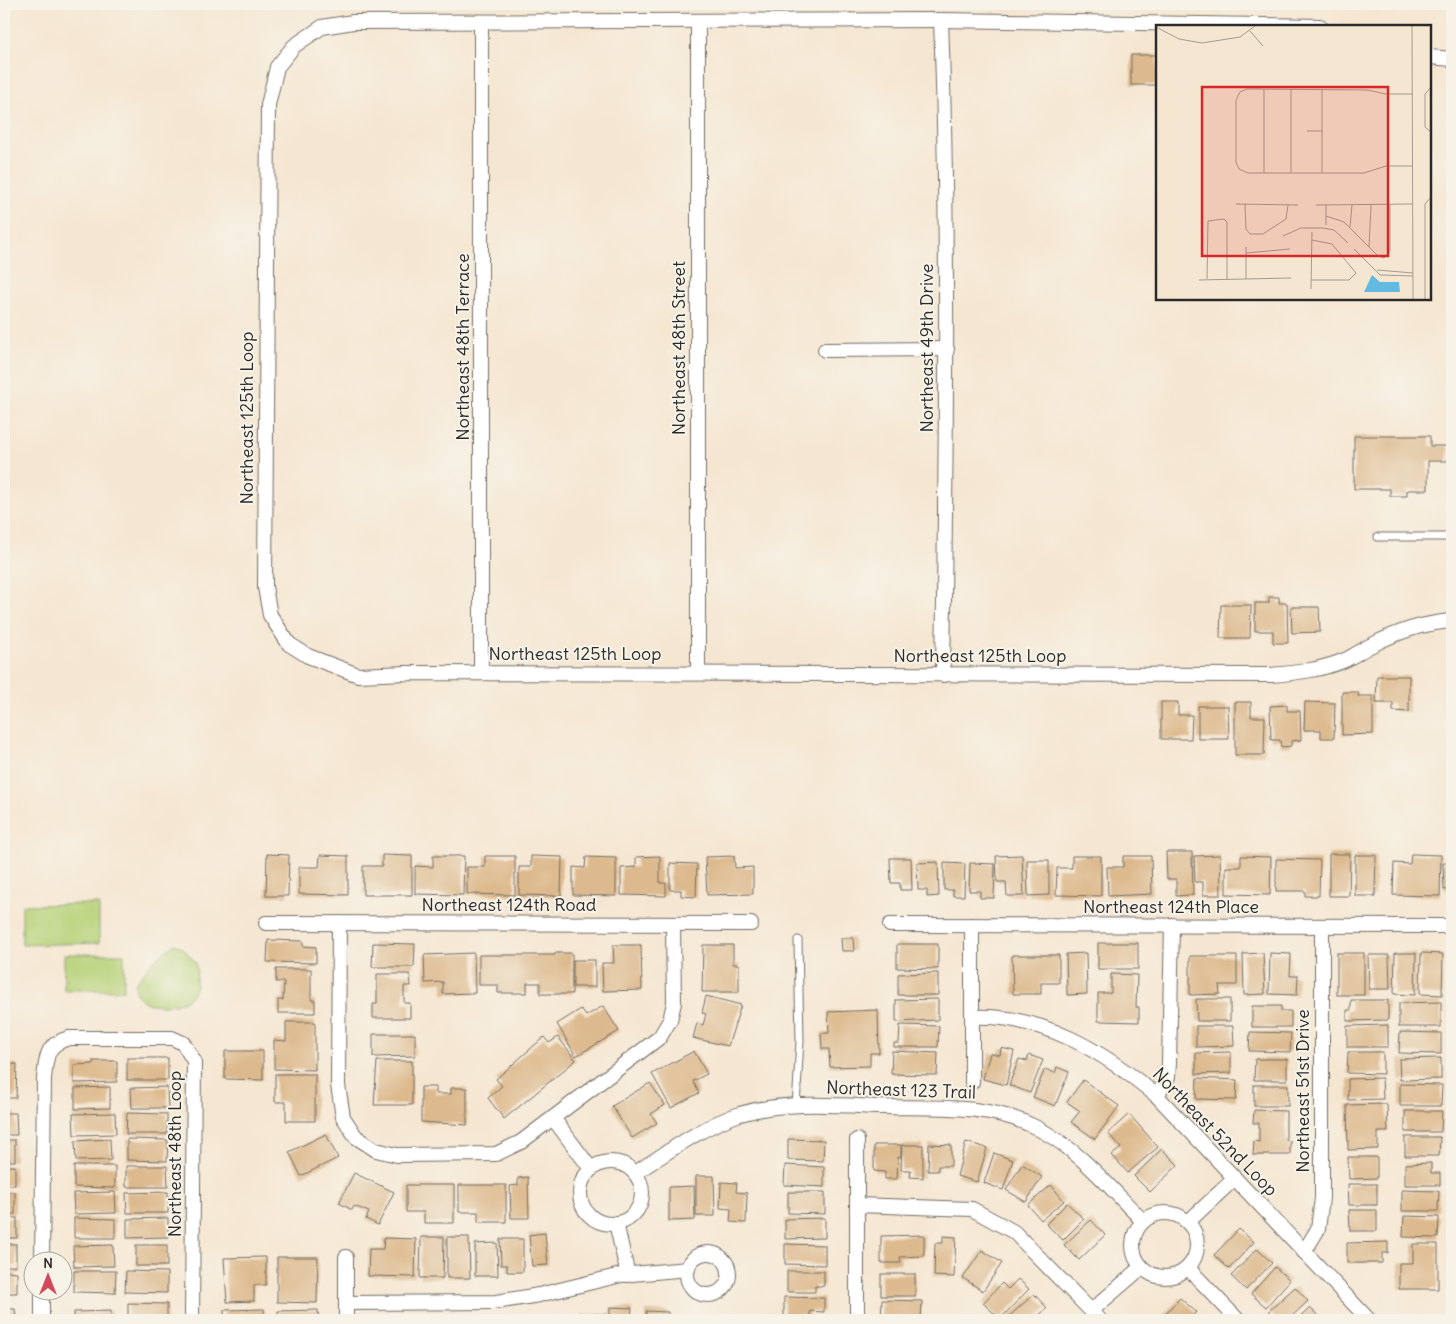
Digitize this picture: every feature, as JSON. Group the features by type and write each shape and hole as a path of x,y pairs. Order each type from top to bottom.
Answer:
{"street":[{"name":"Northeast 125th Loop","path":"1257,25 941,20 354,22 322,27 294,46 277,67 268,105 265,587 270,615 289,644 308,656 358,675 482,673 943,675 1292,673 1319,668 1346,659 1373,644 1422,625 1452,621"},
{"name":"Northeast 49th Drive","path":"941,20 945,131 947,349 943,675"},
{"name":"Northeast 48th Terrace","path":"481,22 482,673"},
{"name":"Northeast 48th Street","path":"698,22 698,673"},
{"path":"1431,58 1452,59"},
{"path":"825,350 947,349"},
{"name":"Northeast 124th Road","path":"266,923 751,924"},
{"path":"339,923 338,1085 343,1117 356,1137 376,1150 397,1155 496,1154 521,1142 660,1037 670,1020 674,1003 673,924"},
{"name":"Northeast 124th Place","path":"890,925 1452,926"},
{"path":"972,925 972,1082"},
{"path":"1157,1096 1168,1077 1172,925"},
{"name":"Northeast 51st Drive","path":"1304,1252 1318,1229 1322,1198 1322,926"},
{"name":"Northeast 52nd Loop","path":"972,1017 1006,1018 1031,1023 1068,1037 1111,1059 1157,1096 1369,1320"},
{"name":"Northeast 48th Loop","path":"42,1252 44,1078 47,1052 58,1041 69,1038 172,1038 183,1042 194,1061 192,1320"},
{"name":"Northeast 123 Trail","path":"635,1173 693,1137 740,1114 773,1107 947,1107 995,1113 1036,1126 1088,1165 1143,1221"},
{"path":"553,1118 592,1169"},
{"path":"857,1140 857,1320"},
{"path":"609,1162 619,1163 635,1173 642,1190 642,1199 633,1215 616,1223 608,1223 591,1216 581,1202 582,1184 592,1169 609,1162"},
{"path":"1188,1222 1234,1178"},
{"path":"857,1204 972,1209 1014,1232 1096,1316 1141,1268"},
{"path":"1170,1213 1188,1222 1197,1240 1194,1260 1188,1268 1170,1277 1159,1277 1141,1268 1132,1249 1132,1239 1143,1221 1151,1216 1170,1213"},
{"path":"616,1223 628,1275"},
{"path":"346,1257 346,1320"},
{"path":"1188,1268 1238,1320"},
{"path":"346,1303 496,1302 539,1295 628,1275 688,1270"},
{"path":"42,1302 42,1320"}],"lane":[{"path":"1378,537 1452,537"},
{"path":"796,1106 800,1041 798,940"}],"green space":[{"path":"99,904 99,943 22,945 22,905"},
{"path":"175,944 182,947 196,963 197,972 193,994 186,1000 175,1004 149,1004 136,994 135,983 155,959"},
{"path":"64,954 124,954 124,990 64,990"}],"building":[{"path":"1131,55 1156,55 1156,85 1131,85"},
{"path":"1354,436 1430,436 1430,446 1448,446 1448,461 1428,461 1428,490 1407,490 1407,496 1390,496 1390,489 1354,489"},
{"path":"1269,597 1279,597 1279,603 1287,603 1288,643 1273,643 1273,631 1255,631 1255,603 1269,603"},
{"path":"1221,605 1251,605 1250,638 1220,638"},
{"path":"1291,607 1319,607 1320,632 1292,633"},
{"path":"1377,676 1409,676 1409,712 1393,711 1393,703 1376,703"},
{"path":"1342,692 1358,692 1358,696 1373,696 1373,734 1342,735"},
{"path":"1161,702 1178,702 1178,715 1192,715 1191,739 1161,739"},
{"path":"1235,702 1251,702 1251,717 1265,717 1264,755 1235,755"},
{"path":"1305,702 1335,703 1334,738 1321,738 1321,730 1304,730"},
{"path":"1287,705 1287,711 1300,711 1301,740 1291,741 1291,746 1281,747 1280,740 1271,740 1270,706"},
{"path":"1198,706 1228,706 1229,739 1198,739"},
{"path":"1166,852 1192,852 1193,895 1176,896 1176,879 1167,879"},
{"path":"267,854 289,855 288,896 266,896"},
{"path":"1329,854 1350,854 1349,896 1329,896"},
{"path":"1411,854 1441,855 1440,896 1393,895 1394,863 1410,864"},
{"path":"320,855 348,856 348,895 299,894 299,867 319,867"},
{"path":"382,855 412,856 412,895 363,895 363,866 382,866"},
{"path":"1022,855 1024,896 1007,896 1006,882 997,882 996,856"},
{"path":"1220,855 1221,895 1203,895 1203,882 1195,882 1194,856"},
{"path":"1355,855 1376,855 1375,896 1355,896"},
{"path":"433,856 464,856 463,895 415,894 415,866 433,867"},
{"path":"485,856 515,856 515,895 467,894 467,867 485,867"},
{"path":"531,856 562,857 561,896 519,895 519,867 531,867"},
{"path":"660,856 660,883 666,883 666,896 621,895 621,868 636,867 636,857"},
{"path":"734,856 735,868 753,867 753,894 707,895 705,857"},
{"path":"1072,856 1101,856 1101,896 1056,895 1057,868 1072,868"},
{"path":"1123,856 1151,856 1152,894 1108,896 1107,867 1123,867"},
{"path":"1241,856 1271,857 1270,895 1226,894 1226,867 1241,867"},
{"path":"586,857 616,858 616,896 573,895 573,867 585,868"},
{"path":"890,858 911,858 912,890 900,890 900,883 891,883"},
{"path":"1276,859 1320,860 1319,896 1305,896 1305,891 1276,891"},
{"path":"1027,860 1049,860 1049,895 1028,896"},
{"path":"938,862 939,896 927,897 927,890 918,890 917,863"},
{"path":"670,863 697,864 696,897 681,896 681,890 670,890"},
{"path":"944,863 965,864 964,896 953,896 953,890 944,890"},
{"path":"970,863 995,864 994,898 980,898 980,891 969,891"},
{"path":"1443,863 1452,863 1452,889 1444,890"},
{"path":"841,938 853,938 854,951 842,951"},
{"path":"268,940 303,941 303,946 316,947 316,963 267,962"},
{"path":"373,943 415,944 414,967 372,967"},
{"path":"1098,943 1138,943 1138,969 1098,969"},
{"path":"897,944 938,944 938,969 897,968"},
{"path":"613,945 641,945 642,990 603,991 602,963 614,963"},
{"path":"703,945 733,945 733,964 739,964 739,992 702,992"},
{"path":"474,953 475,993 443,994 443,982 425,983 424,955"},
{"path":"555,953 572,953 572,994 540,994 540,983 527,983 527,993 498,993 498,985 479,985 479,955 555,955"},
{"path":"1086,953 1087,994 1067,995 1066,954"},
{"path":"1263,953 1265,994 1244,995 1243,954"},
{"path":"1270,953 1291,954 1290,976 1298,976 1297,995 1269,994"},
{"path":"1337,953 1364,953 1364,995 1337,995"},
{"path":"1395,953 1416,953 1415,995 1394,994"},
{"path":"1421,953 1443,954 1442,995 1420,994"},
{"path":"1012,955 1059,955 1059,983 1041,983 1041,994 1013,994"},
{"path":"1368,955 1389,955 1390,989 1369,989"},
{"path":"1190,956 1237,956 1237,985 1219,985 1220,994 1190,995"},
{"path":"573,960 595,960 595,987 573,987"},
{"path":"276,969 311,969 311,1000 315,1000 315,1013 278,1013 278,1000 283,1000 284,982 276,982"},
{"path":"938,973 938,995 898,995 898,974"},
{"path":"377,974 410,974 411,986 404,986 404,1003 410,1003 410,1018 373,1018 373,1004 377,1004"},
{"path":"1111,974 1137,975 1136,1007 1139,1007 1139,1022 1098,1021 1098,993 1111,993"},
{"path":"706,996 741,1005 728,1046 693,1038 697,1023 703,1025 706,1014 702,1013"},
{"path":"938,999 938,1020 896,1022 896,1000"},
{"path":"1196,999 1230,999 1230,1021 1197,1021"},
{"path":"1351,1000 1388,1000 1388,1020 1347,1021 1347,1010 1351,1010"},
{"path":"1441,1002 1441,1027 1399,1027 1399,1003"},
{"path":"603,1006 619,1031 576,1056 557,1024 581,1009 586,1016"},
{"path":"1252,1006 1281,1006 1281,1011 1291,1011 1291,1027 1252,1027"},
{"path":"878,1010 879,1053 870,1053 870,1066 830,1067 829,1049 822,1049 821,1033 829,1033 828,1012"},
{"path":"286,1022 315,1022 315,1070 274,1069 274,1040 286,1041"},
{"path":"900,1025 939,1026 938,1047 894,1047 894,1043 899,1043"},
{"path":"1388,1025 1388,1047 1347,1047 1347,1026"},
{"path":"1196,1026 1233,1026 1234,1046 1196,1047"},
{"path":"1250,1032 1291,1033 1290,1052 1249,1051"},
{"path":"1400,1032 1441,1033 1441,1054 1399,1053"},
{"path":"373,1034 415,1034 415,1056 373,1057"},
{"path":"544,1037 549,1043 558,1037 576,1060 504,1119 488,1098 502,1086 496,1079"},
{"path":"1001,1048 1014,1051 1006,1085 983,1079 990,1053 1000,1055"},
{"path":"225,1051 263,1051 263,1080 225,1079"},
{"path":"694,1051 707,1074 693,1081 699,1093 671,1108 652,1074"},
{"path":"892,1051 938,1053 937,1075 891,1074"},
{"path":"1231,1052 1231,1073 1196,1074 1196,1053"},
{"path":"1348,1052 1383,1052 1383,1074 1347,1073"},
{"path":"1029,1055 1043,1060 1030,1093 1009,1085 1019,1059 1027,1061"},
{"path":"127,1058 168,1058 168,1080 127,1080"},
{"path":"1441,1058 1441,1079 1400,1080 1399,1059"},
{"path":"1255,1059 1287,1059 1287,1080 1254,1080"},
{"path":"93,1061 117,1061 117,1082 74,1083 74,1065 93,1064"},
{"path":"377,1061 412,1061 412,1105 374,1105"},
{"path":"4,1064 17,1064 16,1098 4,1098"},
{"path":"1057,1067 1069,1072 1055,1106 1033,1097 1045,1069 1055,1073"},
{"path":"275,1074 315,1074 315,1121 286,1121 286,1102 275,1102"},
{"path":"1197,1078 1237,1080 1236,1100 1196,1099"},
{"path":"1382,1078 1383,1099 1348,1100 1348,1079"},
{"path":"1083,1080 1119,1106 1095,1139 1071,1122 1080,1111 1067,1102"},
{"path":"650,1083 665,1105 651,1114 657,1123 632,1138 612,1106"},
{"path":"1400,1084 1442,1085 1441,1106 1400,1106"},
{"path":"1254,1085 1288,1085 1288,1106 1254,1106"},
{"path":"110,1087 110,1108 75,1109 75,1088"},
{"path":"167,1087 168,1108 132,1108 131,1088"},
{"path":"421,1087 436,1087 436,1094 451,1094 451,1088 467,1088 467,1125 421,1122"},
{"path":"1387,1104 1388,1132 1378,1132 1378,1149 1348,1150 1347,1105"},
{"path":"1254,1110 1286,1111 1286,1140 1290,1141 1290,1155 1253,1155 1254,1141 1259,1142 1259,1123 1253,1123"},
{"path":"1405,1111 1442,1111 1441,1132 1405,1132"},
{"path":"4,1113 16,1113 17,1135 4,1135"},
{"path":"115,1113 116,1134 74,1135 73,1114"},
{"path":"127,1113 167,1114 167,1134 126,1134"},
{"path":"1129,1114 1158,1147 1128,1173 1112,1155 1121,1148 1108,1133"},
{"path":"326,1134 338,1158 301,1176 289,1152"},
{"path":"1405,1137 1440,1137 1439,1156 1405,1156"},
{"path":"110,1139 111,1160 76,1161 75,1141"},
{"path":"127,1139 168,1140 167,1161 127,1160"},
{"path":"788,1139 824,1140 823,1161 788,1160"},
{"path":"4,1140 15,1140 15,1161 4,1161"},
{"path":"966,1142 987,1148 977,1182 957,1176"},
{"path":"929,1144 951,1145 951,1166 938,1166 938,1171 928,1171"},
{"path":"874,1145 901,1145 901,1157 898,1157 897,1179 885,1179 885,1172 874,1171"},
{"path":"902,1145 923,1145 923,1178 910,1177 911,1170 901,1170"},
{"path":"1162,1149 1178,1165 1150,1192 1134,1176"},
{"path":"994,1153 1013,1160 1003,1190 984,1183"},
{"path":"1348,1157 1377,1157 1377,1178 1349,1179"},
{"path":"1431,1163 1431,1173 1440,1173 1440,1185 1405,1185 1405,1164"},
{"path":"1022,1164 1042,1177 1026,1202 1006,1190"},
{"path":"785,1165 824,1167 824,1187 784,1185"},
{"path":"4,1166 15,1166 15,1185 4,1185"},
{"path":"74,1166 115,1166 115,1188 74,1187"},
{"path":"126,1166 167,1166 168,1187 126,1187"},
{"path":"354,1173 394,1192 378,1225 366,1219 369,1212 354,1206 352,1210 339,1203"},
{"path":"696,1176 714,1176 715,1216 696,1216"},
{"path":"528,1177 529,1218 511,1218 510,1186 518,1185 518,1178"},
{"path":"721,1182 737,1183 736,1192 747,1193 746,1223 730,1222 731,1209 720,1208"},
{"path":"1348,1184 1377,1184 1377,1205 1349,1205"},
{"path":"406,1185 454,1185 454,1223 424,1223 424,1212 406,1212"},
{"path":"459,1185 506,1185 506,1222 478,1222 478,1212 459,1212"},
{"path":"1051,1185 1064,1201 1041,1220 1028,1205"},
{"path":"694,1186 695,1220 669,1221 669,1187"},
{"path":"1402,1190 1439,1191 1438,1211 1402,1211"},
{"path":"4,1192 15,1192 15,1214 4,1214"},
{"path":"115,1192 116,1213 74,1214 73,1193"},
{"path":"168,1192 168,1213 127,1213 126,1193"},
{"path":"788,1192 825,1192 825,1214 788,1213"},
{"path":"1067,1203 1084,1219 1063,1240 1046,1224"},
{"path":"1349,1210 1377,1210 1377,1231 1350,1231"},
{"path":"1404,1216 1439,1217 1438,1238 1403,1237"},
{"path":"4,1218 17,1218 17,1238 4,1238"},
{"path":"74,1218 115,1219 115,1238 74,1238"},
{"path":"168,1218 168,1237 127,1238 127,1219"},
{"path":"825,1218 825,1238 785,1239 785,1219"},
{"path":"1091,1220 1105,1235 1079,1260 1064,1245"},
{"path":"1239,1229 1254,1242 1229,1269 1214,1255"},
{"path":"545,1233 548,1265 532,1266 529,1235"},
{"path":"924,1235 924,1256 900,1257 901,1263 881,1263 881,1236"},
{"path":"943,1236 956,1237 954,1277 934,1276 935,1243 943,1243"},
{"path":"421,1237 444,1237 443,1278 420,1278"},
{"path":"447,1237 469,1237 470,1278 447,1278"},
{"path":"384,1238 416,1239 415,1277 368,1276 369,1249 383,1249"},
{"path":"500,1239 523,1239 523,1272 507,1272 507,1265 501,1265"},
{"path":"1388,1242 1388,1253 1382,1253 1382,1263 1347,1263 1347,1243"},
{"path":"497,1243 498,1276 475,1276 475,1244"},
{"path":"4,1244 16,1244 16,1266 4,1266"},
{"path":"785,1244 825,1245 825,1265 785,1264"},
{"path":"1413,1244 1438,1244 1438,1289 1399,1289 1399,1263 1413,1263"},
{"path":"113,1245 114,1266 74,1267 73,1246"},
{"path":"136,1245 167,1245 167,1266 136,1266"},
{"path":"1257,1249 1272,1263 1246,1290 1231,1276"},
{"path":"982,1250 1002,1263 983,1291 963,1278"},
{"path":"266,1257 266,1285 254,1285 254,1301 227,1302 224,1258"},
{"path":"277,1257 318,1257 317,1303 277,1302"},
{"path":"1275,1267 1290,1280 1266,1307 1251,1294"},
{"path":"4,1271 17,1272 17,1293 4,1293"},
{"path":"74,1271 116,1271 115,1293 74,1292"},
{"path":"126,1271 167,1272 167,1293 125,1292"},
{"path":"787,1271 824,1271 824,1286 815,1286 815,1292 787,1292"},
{"path":"881,1274 915,1274 915,1296 881,1296"},
{"path":"1018,1279 1029,1289 1000,1319 983,1303 1002,1283 1008,1289"},
{"path":"1295,1287 1308,1301 1288,1320 1277,1320 1269,1311"},
{"path":"1034,1294 1047,1308 1034,1320 1005,1320"},
{"path":"784,1297 824,1298 824,1312 810,1311 810,1319 784,1318"},
{"path":"1180,1298 1196,1312 1189,1320 1159,1320"},
{"path":"882,1300 922,1301 921,1320 881,1320"},
{"path":"128,1303 167,1304 167,1320 128,1320"},
{"path":"610,1307 632,1308 631,1320 610,1320"},
{"path":"1310,1308 1323,1320 1297,1320"},
{"path":"4,1309 15,1309 16,1320 4,1320"},
{"path":"264,1309 265,1320 224,1320 224,1310"},
{"path":"318,1310 319,1320 278,1320 278,1311"},
{"path":"111,1311 111,1320 74,1320 74,1312"},
{"path":"646,1311 668,1312 668,1320 646,1320"},
{"path":"583,1314 605,1314 604,1320 583,1320"}]}
